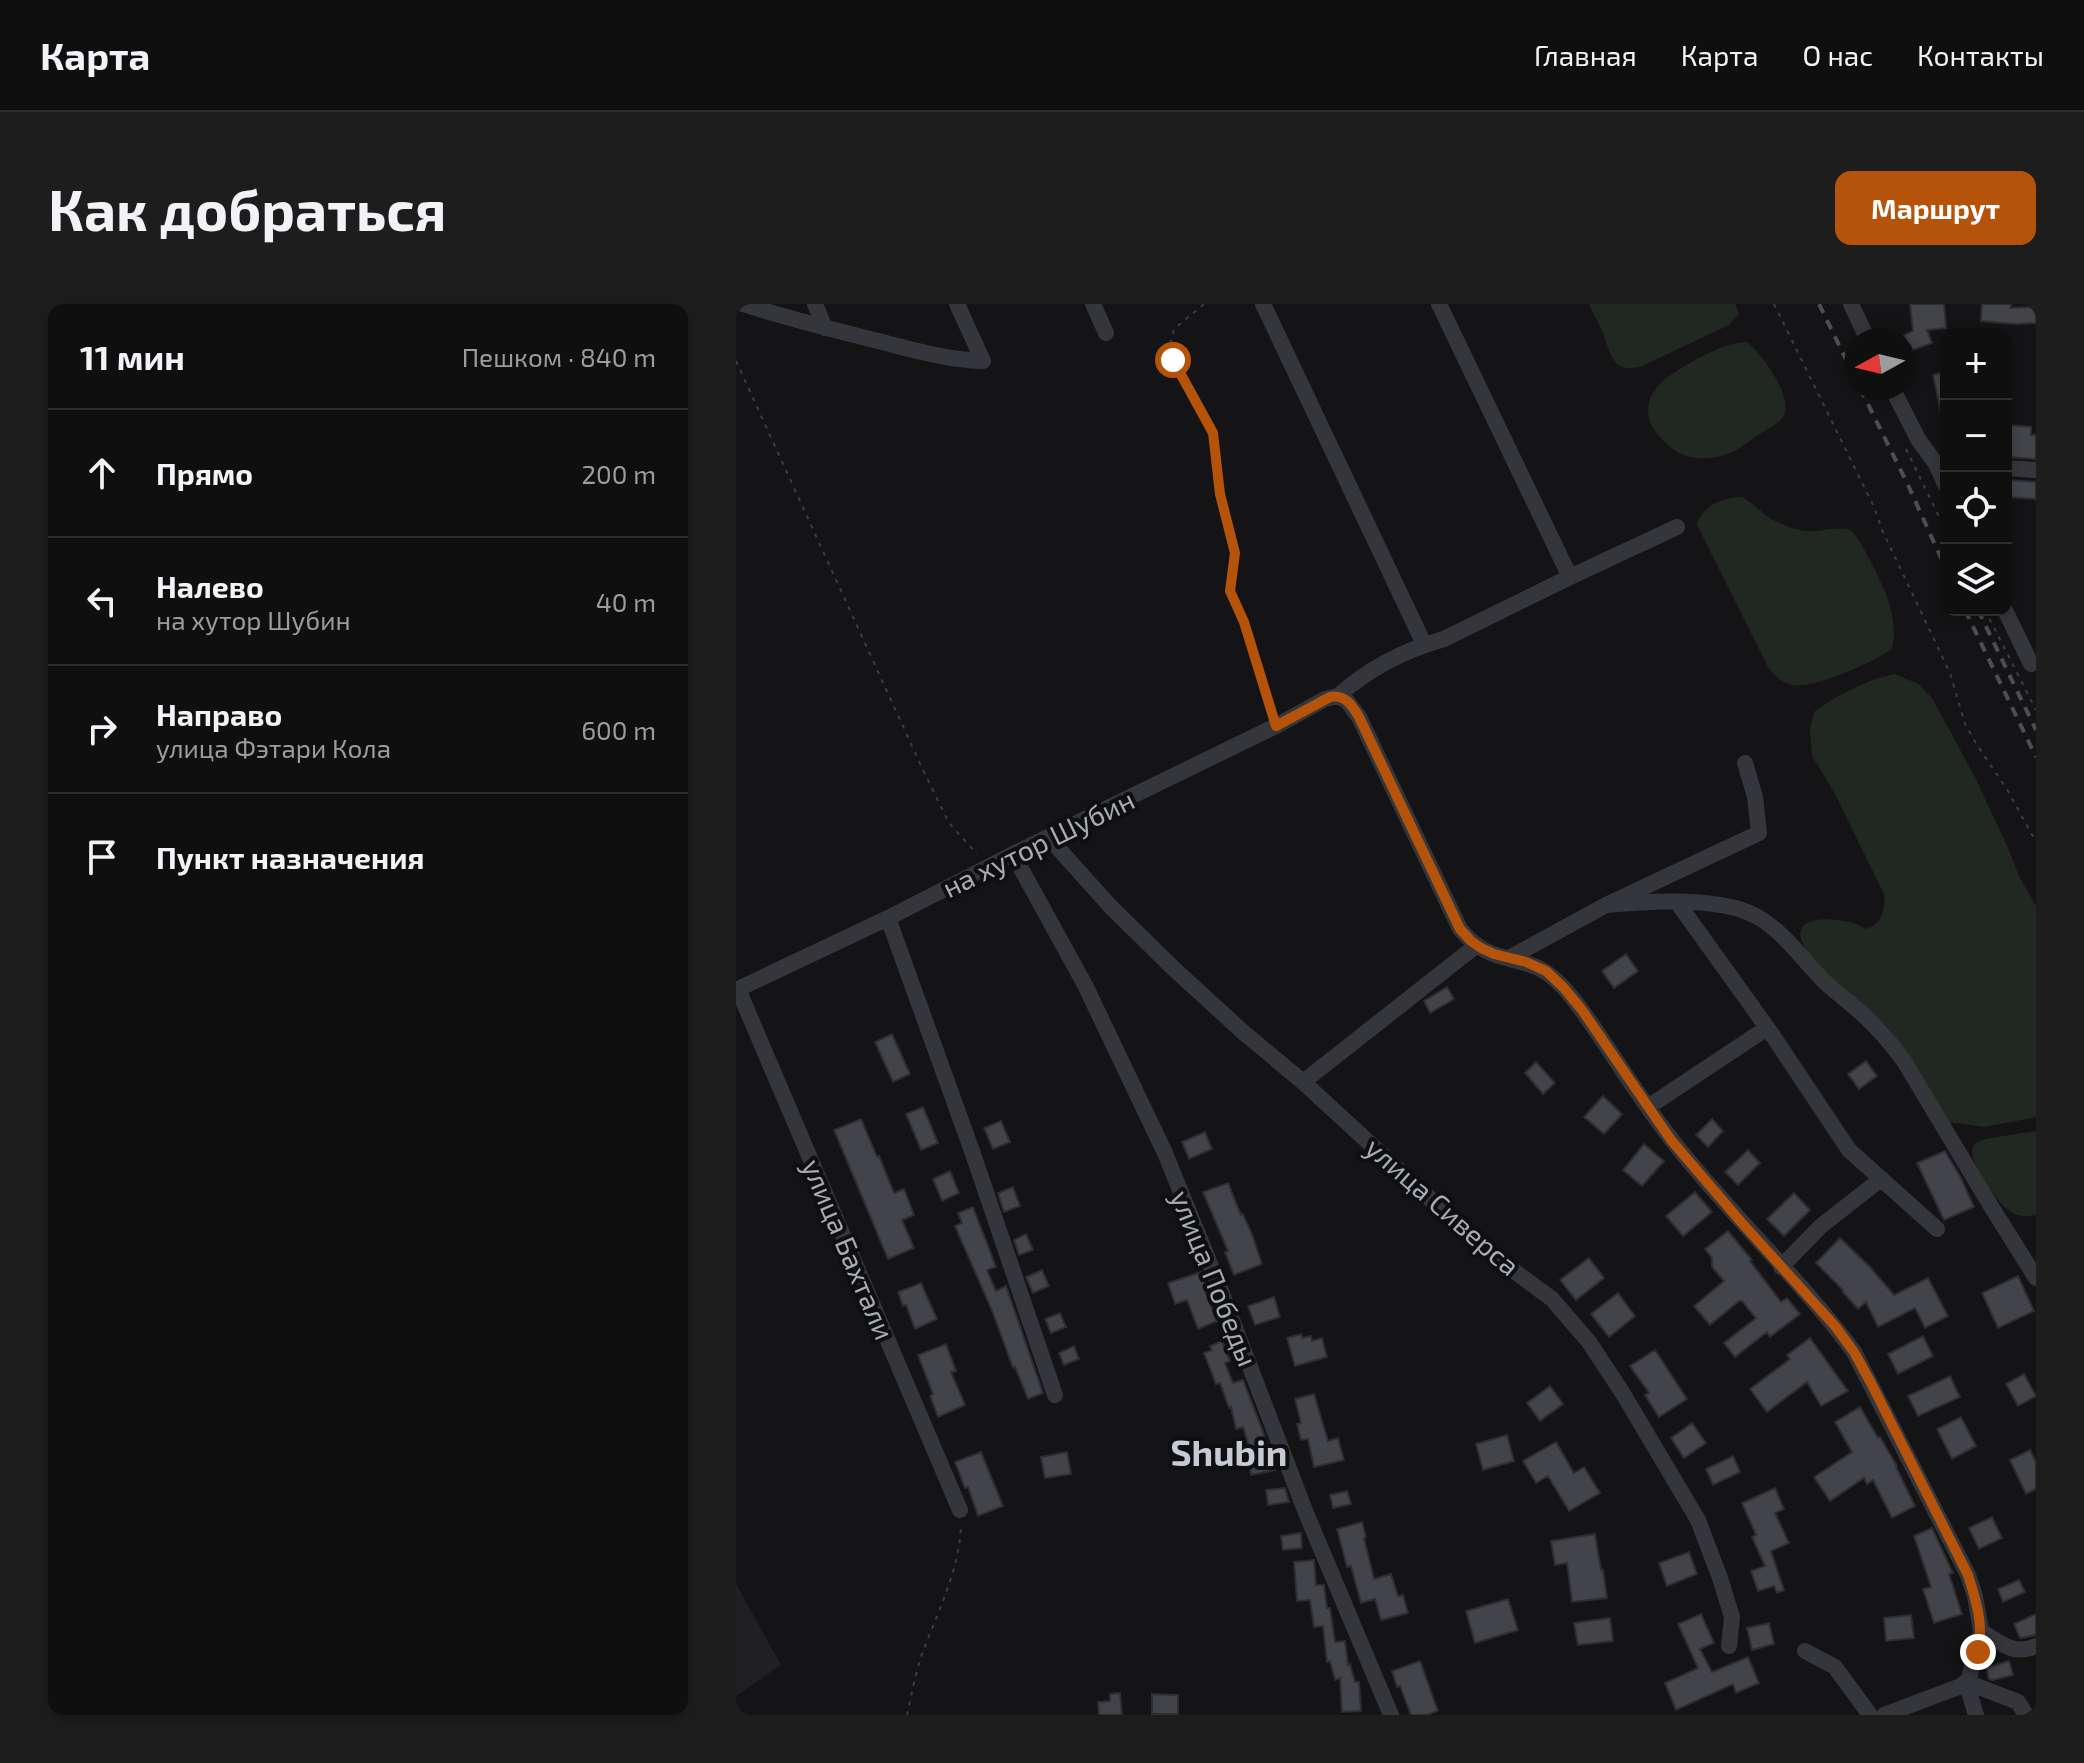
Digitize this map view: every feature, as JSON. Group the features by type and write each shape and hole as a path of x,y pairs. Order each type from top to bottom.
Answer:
{"street":[{"path":"743,304 932,354 983,361 957,304"},
{"path":"815,304 825,328"},
{"path":"1093,304 1106,333"},
{"path":"1439,304 1570,577"},
{"path":"1851,304 1862,328"},
{"path":"1270,306 1424,644"},
{"path":"1898,400 1918,439 1940,463"},
{"path":"2012,468 2036,470"},
{"name":"на хутор Шубин","path":"737,990 1276,726 1325,699 1338,696 1374,668 1424,644 1444,639 1677,527"},
{"path":"2008,616 2031,664"},
{"path":"1338,696 1347,701 1359,717 1460,929 1477,945 1494,954 1546,971 1563,987 1671,1140 1835,1326 1854,1352 1968,1575 1981,1631 1978,1652 1966,1682 1884,1715"},
{"path":"1509,958 1606,905 1759,833 1755,797 1745,763"},
{"name":"улица Сиверса","path":"1048,837 1145,941 1487,1251 1552,1299 1589,1342 1698,1520 1732,1617 1729,1646"},
{"name":"улица Победы","path":"1013,854 1085,985 1165,1153 1306,1513 1391,1715"},
{"path":"1606,905 1642,902 1711,904 1755,915 1787,941 1827,984 1890,1042 2036,1278"},
{"path":"1677,902 1849,1150 1937,1229"},
{"path":"888,918 1055,1395"},
{"path":"1303,1082 1477,945"},
{"name":"улица Бахтали","path":"737,990 960,1510"},
{"path":"1648,1107 1767,1028"},
{"path":"1781,1267 1821,1226 1881,1179"},
{"path":"1981,1631 2012,1650 2027,1650 2036,1646"},
{"path":"1805,1651 1835,1667 1870,1715"},
{"path":"1966,1682 1976,1715"},
{"path":"1966,1682 2018,1702 2026,1715"}],"path":[{"path":"1204,304 1174,329 1171,341 1173,360 1213,433 1220,494 1235,553 1230,591 1244,622 1276,726"},
{"path":"1774,304 1874,507 1950,673 1965,724 2036,842"},
{"path":"736,361 949,823 989,866"},
{"path":"1904,445 1940,519"},
{"path":"1988,616 2036,710"},
{"path":"907,1715 922,1652 941,1610 957,1553 961,1531 960,1510"}],"shaded area":[{"path":"1589,304 1735,304 1739,314 1729,325 1640,367 1631,368 1614,360"},
{"path":"1747,342 1760,355 1780,386 1786,407 1782,418 1725,455 1689,457 1673,449 1650,422 1648,405 1655,389 1669,376 1706,354 1728,345"},
{"path":"1742,497 1771,519 1789,527 1806,531 1846,529 1854,534 1888,600 1893,624 1892,649 1858,667 1814,683 1792,685 1776,676 1768,667 1697,525 1703,512 1714,504"},
{"path":"1895,674 1918,684 1932,698 1975,777 2019,876 2036,906 2036,1117 1984,1127 1948,1122 1891,1032 1824,973 1808,953 1800,934 1803,926 1811,922 1834,920 1865,929 1875,925 1881,916 1884,894 1834,792 1812,756 1810,729 1814,712 1822,706 1864,684"},
{"path":"2036,1131 2036,1215 2020,1216 2006,1208 1993,1193 1976,1166 1972,1149 1985,1139"},
{"path":"736,1584 781,1665 736,1696"}],"building":[{"path":"1910,304 1944,304 1946,328 1927,330 1932,343 1916,349 1916,328 1913,328"},
{"path":"1982,304 2011,304 2010,308 2036,307 2036,323 1981,321"},
{"path":"1940,373 1940,408 1933,375"},
{"path":"2012,425 2031,427 2031,435 2036,435 2036,459 2012,457"},
{"path":"2012,480 2036,482 2036,499 2012,497"},
{"path":"1626,954 1638,971 1614,988 1602,971"},
{"path":"1447,987 1454,999 1430,1013 1424,1001"},
{"path":"892,1034 910,1074 893,1082 875,1042"},
{"path":"1866,1061 1877,1076 1859,1089 1848,1074"},
{"path":"1536,1062 1555,1083 1543,1094 1525,1073"},
{"path":"1603,1096 1622,1114 1604,1134 1584,1117"},
{"path":"923,1107 938,1143 921,1150 906,1114"},
{"path":"861,1119 894,1193 904,1189 914,1215 902,1220 914,1248 888,1259 834,1130"},
{"path":"1712,1119 1723,1131 1708,1147 1696,1135"},
{"path":"1001,1121 1010,1142 993,1149 984,1128"},
{"path":"1205,1132 1212,1149 1189,1159 1182,1142"},
{"path":"1644,1144 1664,1161 1642,1186 1623,1170"},
{"path":"1748,1150 1760,1163 1738,1185 1725,1172"},
{"path":"1945,1151 1974,1207 1944,1220 1917,1163"},
{"path":"950,1171 959,1193 942,1201 933,1179"},
{"path":"1228,1183 1262,1264 1234,1275 1225,1252 1228,1251 1203,1192"},
{"path":"1013,1187 1020,1206 1004,1212 998,1193"},
{"path":"1695,1192 1712,1212 1683,1236 1666,1216"},
{"path":"1794,1193 1810,1210 1784,1236 1767,1219"},
{"path":"973,1207 996,1267 987,1270 996,1291 1006,1286 1043,1393 1028,1399 955,1226 962,1223 958,1213"},
{"path":"1728,1231 1781,1302 1787,1298 1800,1314 1770,1337 1767,1332 1735,1357 1724,1343 1756,1318 1739,1301 1710,1325 1694,1306 1724,1281 1712,1267 1712,1258 1705,1249"},
{"path":"1026,1234 1033,1250 1019,1255 1014,1240"},
{"path":"1840,1238 1894,1295 1928,1278 1948,1316 1925,1328 1915,1308 1878,1327 1866,1302 1858,1309 1816,1263"},
{"path":"1589,1258 1604,1278 1576,1300 1560,1280"},
{"path":"1042,1270 1049,1286 1033,1293 1026,1277"},
{"path":"1201,1272 1217,1321 1198,1329 1187,1300 1175,1304 1168,1283"},
{"path":"2018,1276 2034,1311 1998,1328 1982,1293"},
{"path":"921,1283 937,1319 915,1329 898,1292"},
{"path":"1618,1293 1635,1316 1609,1337 1591,1314"},
{"path":"1274,1297 1280,1317 1255,1325 1248,1306"},
{"path":"1060,1313 1066,1327 1051,1333 1045,1319"},
{"path":"1301,1334 1302,1338 1311,1336 1312,1341 1322,1338 1327,1357 1295,1366 1287,1338"},
{"path":"1923,1336 1933,1356 1898,1374 1888,1354"},
{"path":"1810,1338 1848,1391 1821,1406 1807,1382 1767,1412 1750,1389 1790,1359 1787,1355"},
{"path":"1222,1341 1230,1361 1225,1363 1233,1383 1243,1380 1275,1470 1251,1475 1248,1457 1252,1456 1243,1427 1236,1429 1231,1407 1220,1383 1216,1384 1204,1353 1212,1350 1210,1346"},
{"path":"946,1344 956,1371 951,1372 965,1405 938,1417 918,1355"},
{"path":"1074,1346 1079,1359 1064,1365 1059,1353"},
{"path":"1655,1350 1687,1399 1659,1417 1645,1395 1649,1393 1630,1366"},
{"path":"2024,1374 2036,1396 2018,1406 2006,1384"},
{"path":"1950,1376 1960,1397 1918,1416 1908,1396"},
{"path":"1550,1386 1563,1404 1540,1421 1527,1403"},
{"path":"1314,1394 1328,1441 1338,1438 1344,1460 1314,1467 1308,1439 1301,1440 1297,1424 1301,1423 1295,1399"},
{"path":"1860,1407 1897,1466 1915,1506 1892,1518 1873,1480 1867,1484 1864,1478 1830,1501 1814,1477 1852,1452 1835,1422"},
{"path":"1961,1417 1976,1446 1952,1459 1937,1429"},
{"path":"1692,1423 1706,1443 1684,1458 1671,1438"},
{"path":"1507,1435 1514,1461 1483,1470 1476,1444"},
{"path":"1556,1442 1574,1473 1584,1467 1600,1493 1569,1511 1548,1476 1536,1483 1523,1461"},
{"path":"2030,1450 2036,1462 2036,1489 2026,1494 2010,1460"},
{"path":"981,1452 1003,1506 978,1516 955,1462"},
{"path":"1067,1452 1071,1474 1045,1478 1041,1457"},
{"path":"1733,1456 1740,1472 1713,1485 1706,1469"},
{"path":"1285,1488 1289,1502 1268,1505 1266,1490"},
{"path":"1775,1488 1784,1509 1775,1513 1789,1543 1771,1551 1784,1590 1777,1593 1774,1586 1758,1591 1751,1571 1765,1566 1742,1503"},
{"path":"1347,1491 1351,1504 1333,1508 1330,1495"},
{"path":"1992,1517 2002,1538 1979,1549 1969,1528"},
{"path":"1362,1522 1374,1579 1391,1574 1398,1596 1403,1595 1408,1613 1381,1620 1375,1599 1361,1603 1337,1529"},
{"path":"1932,1528 1953,1573 1949,1574 1962,1614 1934,1623 1923,1589 1931,1587 1914,1536"},
{"path":"1301,1533 1302,1548 1283,1550 1281,1536"},
{"path":"1595,1534 1607,1598 1572,1602 1567,1563 1555,1565 1551,1541"},
{"path":"1689,1552 1697,1574 1667,1586 1659,1563"},
{"path":"1314,1560 1316,1585 1324,1585 1335,1642 1345,1641 1348,1665 1355,1682 1359,1682 1361,1711 1342,1712 1340,1678 1335,1680 1330,1661 1327,1662 1323,1626 1314,1627 1310,1600 1297,1601 1294,1562"},
{"path":"2019,1580 2025,1592 2003,1602 1998,1589"},
{"path":"1508,1599 1518,1630 1475,1643 1466,1611"},
{"path":"1701,1614 1714,1643 1700,1649 1712,1672 1748,1657 1759,1683 1736,1693 1733,1684 1676,1710 1665,1683 1698,1668 1678,1624"},
{"path":"2036,1614 2036,1635 2020,1638 2014,1624"},
{"path":"1911,1615 1914,1638 1886,1641 1884,1618"},
{"path":"1610,1618 1613,1641 1578,1645 1574,1623"},
{"path":"1769,1623 1774,1644 1752,1650 1747,1628"},
{"path":"1420,1661 1438,1711 1411,1715 1392,1671"},
{"path":"2009,1661 2013,1675 1989,1679 1986,1668"},
{"path":"1120,1693 1122,1715 1099,1715 1098,1702 1110,1701 1110,1694"},
{"path":"1152,1694 1178,1695 1178,1714 1152,1714"}],"railway":[{"path":"1819,304 1844,355"},
{"path":"1866,400 1940,556"},
{"path":"1968,616 2036,757"},
{"path":"1981,616 2036,730"}],"district":[{"name":"Shubin","path":"1229,1451"}],"route":[{"path":"1173,360 1213,433 1220,494 1235,553 1230,591 1244,622 1276,726 1334,696 1353,707 1460,929 1481,948 1546,971 1563,987 1671,1140 1835,1326 1871,1383 1968,1575 1981,1631 1978,1652"}]}
